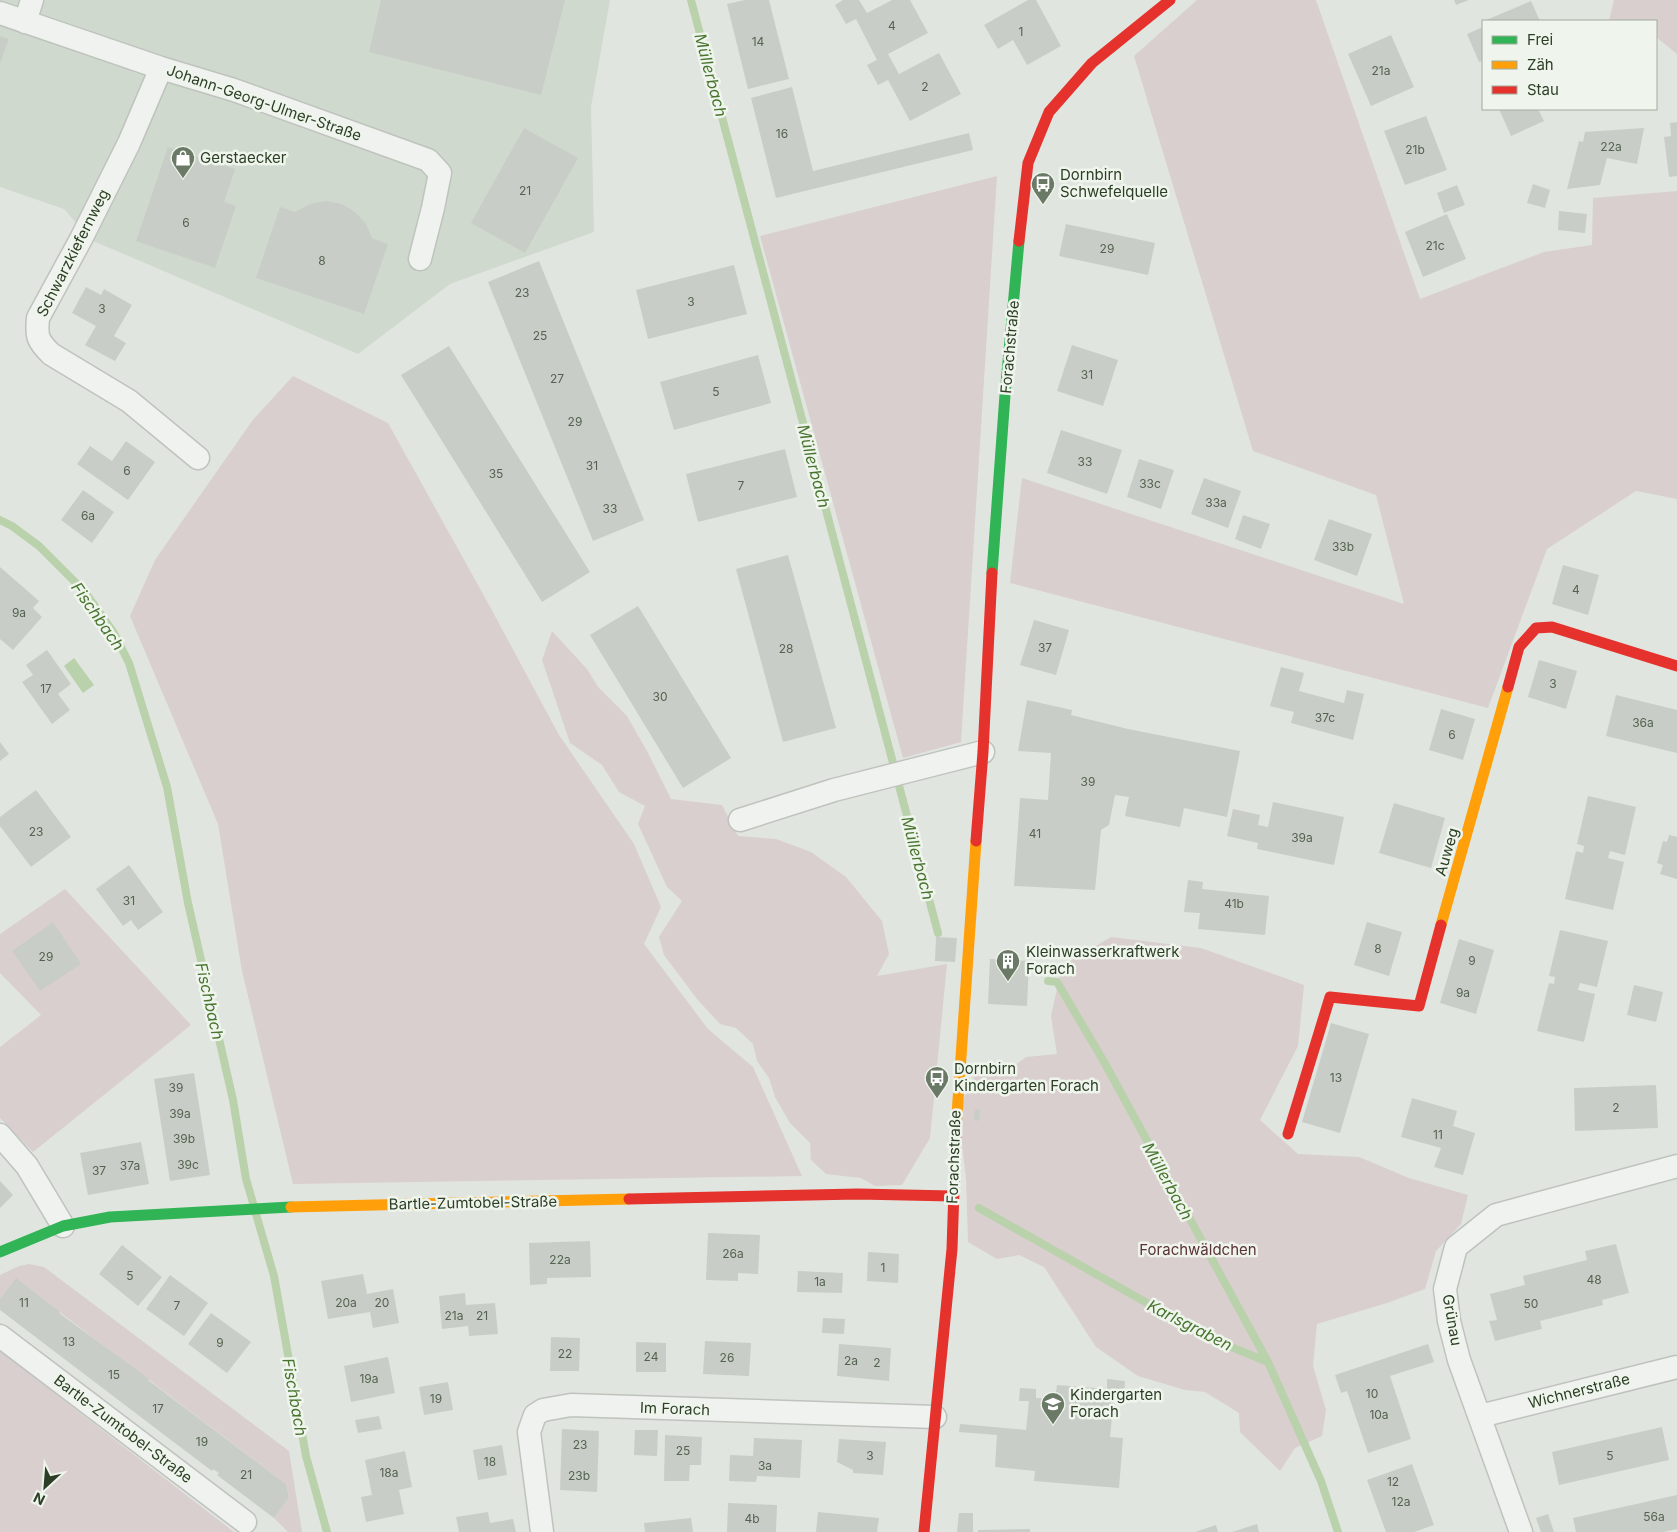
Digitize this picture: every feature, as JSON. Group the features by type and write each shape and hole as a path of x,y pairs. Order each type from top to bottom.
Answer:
{"street":[{"path":"25,22 32,0"},
{"name":"Forachstraße","path":"924,1532 952,1249 952,1196 957,1101 983,752 991,588 1005,394 1023,198 1028,163 1049,112 1092,63 1170,0"},
{"name":"Johann-Georg-Ulmer-Straße","path":"0,13 161,68 234,90 428,160 440,174 434,208 420,259"},
{"name":"Schwarzkiefernweg","path":"161,68 129,143 81,239 38,318 36,332 41,344 51,354 129,401 198,458"},
{"name":"Auweg","path":"1288,1134 1330,997 1419,1006 1519,648 1536,628 1552,627 1677,666"},
{"path":"740,820 834,790 983,752"},
{"path":"0,1135 27,1166 63,1226"},
{"name":"Grünau","path":"1520,1532 1459,1360 1449,1321 1446,1290 1456,1247 1496,1215 1677,1166"},
{"name":"Bartle-Zumtobel-Straße","path":"0,1252 63,1226 110,1217 267,1208 848,1194 952,1196"},
{"name":"Bartle-Zumtobel-Straße","path":"0,1336 245,1522"},
{"name":"Wichnerstraße","path":"1480,1416 1677,1367"},
{"name":"Im Forach","path":"542,1532 529,1432 535,1415 543,1410 571,1405 935,1417"}],"shaded area":[{"path":"0,0 610,0 591,107 594,232 450,284 358,354 91,240 64,209 0,187"},
{"path":"74,658 94,685 83,693 64,666"}],"green space":[{"path":"1197,0 1316,0 1420,299 1544,252 1592,245 1593,198 1677,191 1677,499 1636,491 1547,549 1488,708 1010,583 1022,478 1404,604 1376,495 1253,451 1134,56"},
{"path":"1614,0 1677,0 1677,54 1657,38 1657,20 1609,20"},
{"path":"997,176 961,742 903,758 760,236"},
{"path":"293,376 388,423 559,735 634,844 661,907 644,944 708,1029 753,1067 802,1176 293,1184 242,971 218,824 130,616 155,560 252,421"},
{"path":"552,631 587,669 598,687 627,716 671,799 722,805 738,836 776,839 811,852 846,877 882,921 889,954 877,976 947,964 930,1138 902,1185 875,1186 861,1178 826,1174 811,1160 810,1143 790,1123 775,1097 769,1078 757,1061 753,1044 736,1028 720,1024 697,999 664,955 659,937 682,901 667,887 638,824 645,806 619,792 602,765 570,743 542,660"},
{"path":"65,889 191,1025 33,1152 0,1118 0,1047 41,1015 0,973 0,934"},
{"name":"Forachwäldchen","path":"1111,937 1201,948 1304,985 1298,1046 1260,1120 1298,1154 1359,1157 1409,1178 1468,1195 1461,1224 1436,1251 1425,1289 1387,1303 1317,1324 1313,1366 1326,1410 1322,1436 1295,1448 1280,1471 1240,1432 1239,1413 1205,1392 1185,1390 1138,1376 1096,1347 1044,1267 1019,1255 997,1259 968,1242 966,1178 958,1111 977,1070 999,1077 1026,1057 1057,1054 1051,1016 1062,966"},
{"path":"29,1264 44,1267 289,1451 302,1532 288,1532 274,1518 289,1498 286,1484 16,1279 0,1299 0,1275 19,1266"},
{"path":"0,1351 234,1532 0,1532"}],"building":[{"path":"381,0 565,0 541,95 369,52"},
{"path":"745,0 769,0 789,79 748,89 727,4"},
{"path":"843,0 859,0 867,13 892,0 910,0 928,33 888,54 899,74 939,53 961,94 910,121 888,80 878,85 867,65 877,60 856,19 846,24 835,5"},
{"path":"1028,0 1036,0 1061,46 1027,65 1013,40 998,49 984,25"},
{"path":"1454,0 1469,0 1456,5"},
{"path":"1531,1 1540,20 1486,20"},
{"path":"1482,27 1482,61 1479,62 1467,34"},
{"path":"1391,35 1414,87 1371,106 1348,54"},
{"path":"0,36 9,39 0,63"},
{"path":"792,87 813,171 969,133 973,150 776,198 751,98"},
{"path":"1499,110 1538,110 1544,121 1511,136"},
{"path":"1426,116 1447,170 1405,185 1384,131"},
{"path":"1677,122 1677,176 1669,177 1664,137 1671,136 1670,123"},
{"path":"524,128 578,158 525,253 471,223"},
{"path":"1644,128 1637,164 1607,158 1600,185 1567,189 1579,141 1583,142 1585,132"},
{"path":"168,147 235,169 224,202 236,206 215,268 136,241"},
{"path":"1533,184 1550,190 1545,208 1527,203"},
{"path":"1457,185 1465,205 1444,213 1437,193"},
{"path":"326,201 342,204 355,212 366,224 372,238 388,244 364,314 256,278 280,207 295,212 310,204"},
{"path":"1559,211 1587,214 1585,233 1558,230"},
{"path":"1447,214 1466,259 1423,277 1405,232"},
{"path":"1066,224 1155,243 1148,275 1059,256"},
{"path":"539,261 644,520 593,541 488,282"},
{"path":"734,265 747,314 648,339 636,290"},
{"path":"86,287 101,295 104,289 132,305 114,336 126,343 115,361 85,345 96,326 72,313"},
{"path":"1072,345 1118,360 1103,406 1057,391"},
{"path":"449,346 590,572 542,602 401,375"},
{"path":"758,355 771,403 674,430 660,382"},
{"path":"1061,430 1122,450 1107,494 1047,473"},
{"path":"126,441 155,462 128,500 77,464 90,446 112,461"},
{"path":"785,449 797,497 698,522 686,474"},
{"path":"1139,459 1174,470 1161,509 1127,497"},
{"path":"1204,478 1241,491 1228,528 1191,514"},
{"path":"83,490 114,512 92,543 61,520"},
{"path":"1243,515 1270,524 1261,549 1235,539"},
{"path":"1329,519 1372,534 1357,576 1314,560"},
{"path":"788,555 836,728 783,742 736,569"},
{"path":"1563,565 1599,575 1588,615 1552,604"},
{"path":"0,567 39,601 33,608 42,617 13,650 0,639"},
{"path":"638,606 731,758 683,788 590,635"},
{"path":"1034,620 1069,630 1056,675 1020,665"},
{"path":"47,650 71,684 58,694 70,710 52,724 22,682 33,675 26,665"},
{"path":"1539,660 1577,671 1566,709 1528,697"},
{"path":"1281,667 1304,673 1299,691 1344,703 1347,690 1364,694 1353,740 1291,723 1294,712 1270,706"},
{"path":"1616,695 1677,710 1677,753 1606,736"},
{"path":"1027,700 1072,710 1071,715 1128,729 1240,751 1227,817 1184,808 1180,827 1125,816 1129,797 1115,795 1109,825 1101,830 1095,890 1014,886 1020,798 1048,800 1051,753 1018,751"},
{"path":"1441,709 1475,719 1463,760 1429,750"},
{"path":"0,742 9,754 0,761"},
{"path":"36,790 71,837 31,867 0,826 0,817"},
{"path":"1588,796 1636,807 1625,855 1610,851 1608,858 1624,862 1613,910 1565,899 1576,851 1583,853 1584,846 1577,844"},
{"path":"1273,802 1344,817 1334,865 1257,849 1258,843 1227,836 1233,809 1260,815 1258,825 1268,827"},
{"path":"1394,803 1445,818 1431,868 1379,853"},
{"path":"1669,835 1677,837 1677,879 1660,874 1663,865 1657,863 1663,841 1667,842"},
{"path":"129,865 163,912 138,930 131,920 123,926 96,889"},
{"path":"1188,880 1203,882 1202,889 1269,896 1265,935 1198,929 1200,913 1184,912"},
{"path":"53,922 81,964 40,991 12,951"},
{"path":"1367,922 1402,932 1389,976 1354,965"},
{"path":"1560,930 1608,941 1597,987 1580,983 1578,990 1595,994 1584,1042 1537,1031 1549,983 1554,984 1555,977 1549,976"},
{"path":"936,937 957,938 955,962 935,961"},
{"path":"1459,939 1494,950 1476,1014 1440,1003"},
{"name":"Kleinwasserkraftwerk Forach","path":"990,959 1029,961 1027,1006 988,1004"},
{"path":"1634,985 1663,992 1656,1022 1627,1015"},
{"path":"1331,1023 1369,1034 1340,1133 1302,1122"},
{"path":"194,1073 210,1175 170,1181 154,1079"},
{"path":"1656,1085 1658,1128 1575,1131 1574,1088"},
{"path":"1412,1098 1457,1111 1453,1126 1475,1133 1463,1175 1434,1167 1441,1148 1401,1137"},
{"path":"975,1109 980,1110 979,1121 974,1120"},
{"path":"141,1142 149,1184 88,1195 80,1153"},
{"path":"0,1181 13,1195 0,1208"},
{"path":"708,1233 760,1235 758,1274 738,1273 738,1281 706,1280"},
{"path":"590,1241 591,1277 547,1278 547,1284 530,1285 529,1243"},
{"path":"1616,1244 1629,1293 1602,1300 1603,1305 1540,1321 1542,1329 1495,1341 1489,1321 1497,1320 1490,1294 1525,1285 1523,1276 1587,1260 1585,1251"},
{"path":"122,1245 162,1277 138,1306 99,1274"},
{"path":"868,1252 899,1254 898,1283 867,1281"},
{"path":"798,1271 843,1273 842,1293 797,1292"},
{"path":"363,1274 367,1294 393,1289 399,1323 373,1328 370,1312 328,1319 321,1281"},
{"path":"170,1275 208,1303 184,1336 146,1309"},
{"path":"16,1278 59,1313 144,1375 148,1380 286,1484 289,1498 274,1518 217,1475 219,1473 213,1469 212,1471 0,1310 0,1299"},
{"path":"465,1293 466,1305 495,1303 498,1334 469,1336 468,1326 442,1329 439,1296"},
{"path":"211,1313 251,1342 227,1373 188,1344"},
{"path":"823,1318 845,1319 844,1334 822,1333"},
{"path":"551,1337 580,1338 579,1371 550,1371"},
{"path":"705,1341 751,1343 749,1376 703,1374"},
{"path":"636,1342 666,1343 666,1372 636,1372"},
{"path":"839,1344 891,1348 889,1381 837,1376"},
{"path":"1428,1344 1434,1362 1390,1376 1411,1439 1368,1453 1347,1391 1341,1393 1335,1375"},
{"path":"388,1357 395,1393 351,1402 344,1366"},
{"path":"1107,1379 1125,1381 1124,1397 1114,1396 1110,1437 1123,1438 1119,1488 1034,1481 1035,1471 995,1467 997,1435 959,1432 960,1424 1026,1430 1029,1401 1019,1401 1020,1388 1036,1389 1036,1398 1055,1399 1057,1385 1107,1389"},
{"path":"448,1382 453,1410 424,1415 419,1387"},
{"path":"379,1416 382,1429 358,1433 355,1420"},
{"path":"1662,1427 1669,1460 1559,1485 1552,1452"},
{"path":"562,1429 599,1431 597,1492 560,1490"},
{"path":"635,1430 658,1430 657,1456 634,1455"},
{"path":"665,1435 702,1437 701,1465 690,1465 689,1481 664,1481"},
{"path":"754,1438 802,1440 800,1478 757,1476 756,1482 729,1481 730,1455 753,1456"},
{"path":"839,1439 886,1442 883,1475 853,1473 853,1470 837,1462"},
{"path":"502,1445 507,1475 478,1480 473,1450"},
{"path":"405,1451 412,1487 399,1490 404,1514 366,1522 361,1497 372,1495 365,1460"},
{"path":"1412,1464 1434,1525 1414,1532 1386,1532 1367,1480"},
{"path":"1677,1495 1677,1529 1664,1532 1576,1532 1573,1518"},
{"path":"728,1503 777,1505 776,1532 727,1532"},
{"path":"488,1512 490,1523 513,1519 516,1532 459,1532 456,1517"},
{"path":"818,1512 879,1518 877,1532 816,1532"},
{"path":"959,1513 973,1513 973,1532 957,1532"},
{"path":"1548,1514 1554,1532 1541,1532 1536,1518"},
{"path":"691,1518 693,1532 645,1532 644,1523"},
{"path":"1257,1524 1259,1532 1232,1532"},
{"path":"1216,1525 1218,1532 1195,1532"},
{"path":"1030,1529 1030,1532 978,1532 978,1530"}],"waterway":[{"name":"Müllerbach","path":"691,0 938,933"},
{"name":"Fischbach","path":"0,520 12,526 39,546 85,592 114,633 129,663 167,787 188,903 233,1100 246,1179 253,1203"},
{"name":"Müllerbach","path":"1048,981 1057,982 1103,1060 1268,1362"},
{"name":"Karlsgraben","path":"979,1208 1209,1338 1268,1362 1321,1481 1338,1532"},
{"name":"Fischbach","path":"256,1214 274,1276 306,1456 327,1532"}],"traffic: fast":[{"path":"992,573 1019,241"},
{"path":"0,1252 63,1226 110,1217 291,1207"}],"traffic: slow":[{"path":"1441,925 1508,687"},
{"path":"956,1129 976,841"},
{"path":"291,1207 629,1199"}],"traffic: jam":[{"path":"1019,241 1028,163 1049,112 1092,63 1170,0"},
{"path":"976,841 983,752 992,573"},
{"path":"1508,687 1519,647 1536,628 1552,627 1677,666"},
{"path":"1288,1134 1330,997 1419,1006 1441,925"},
{"path":"924,1532 952,1249 956,1129"},
{"path":"629,1199 858,1194 952,1196"}],"place":[{"name":"Gerstaecker","path":"183,179"},
{"name":"Dornbirn Schwefelquelle","path":"1043,205"},
{"name":"Kleinwasserkraftwerk Forach","path":"1008,982"},
{"name":"Dornbirn Kindergarten Forach","path":"937,1099"},
{"name":"Kindergarten Forach","path":"1053,1425"}]}
